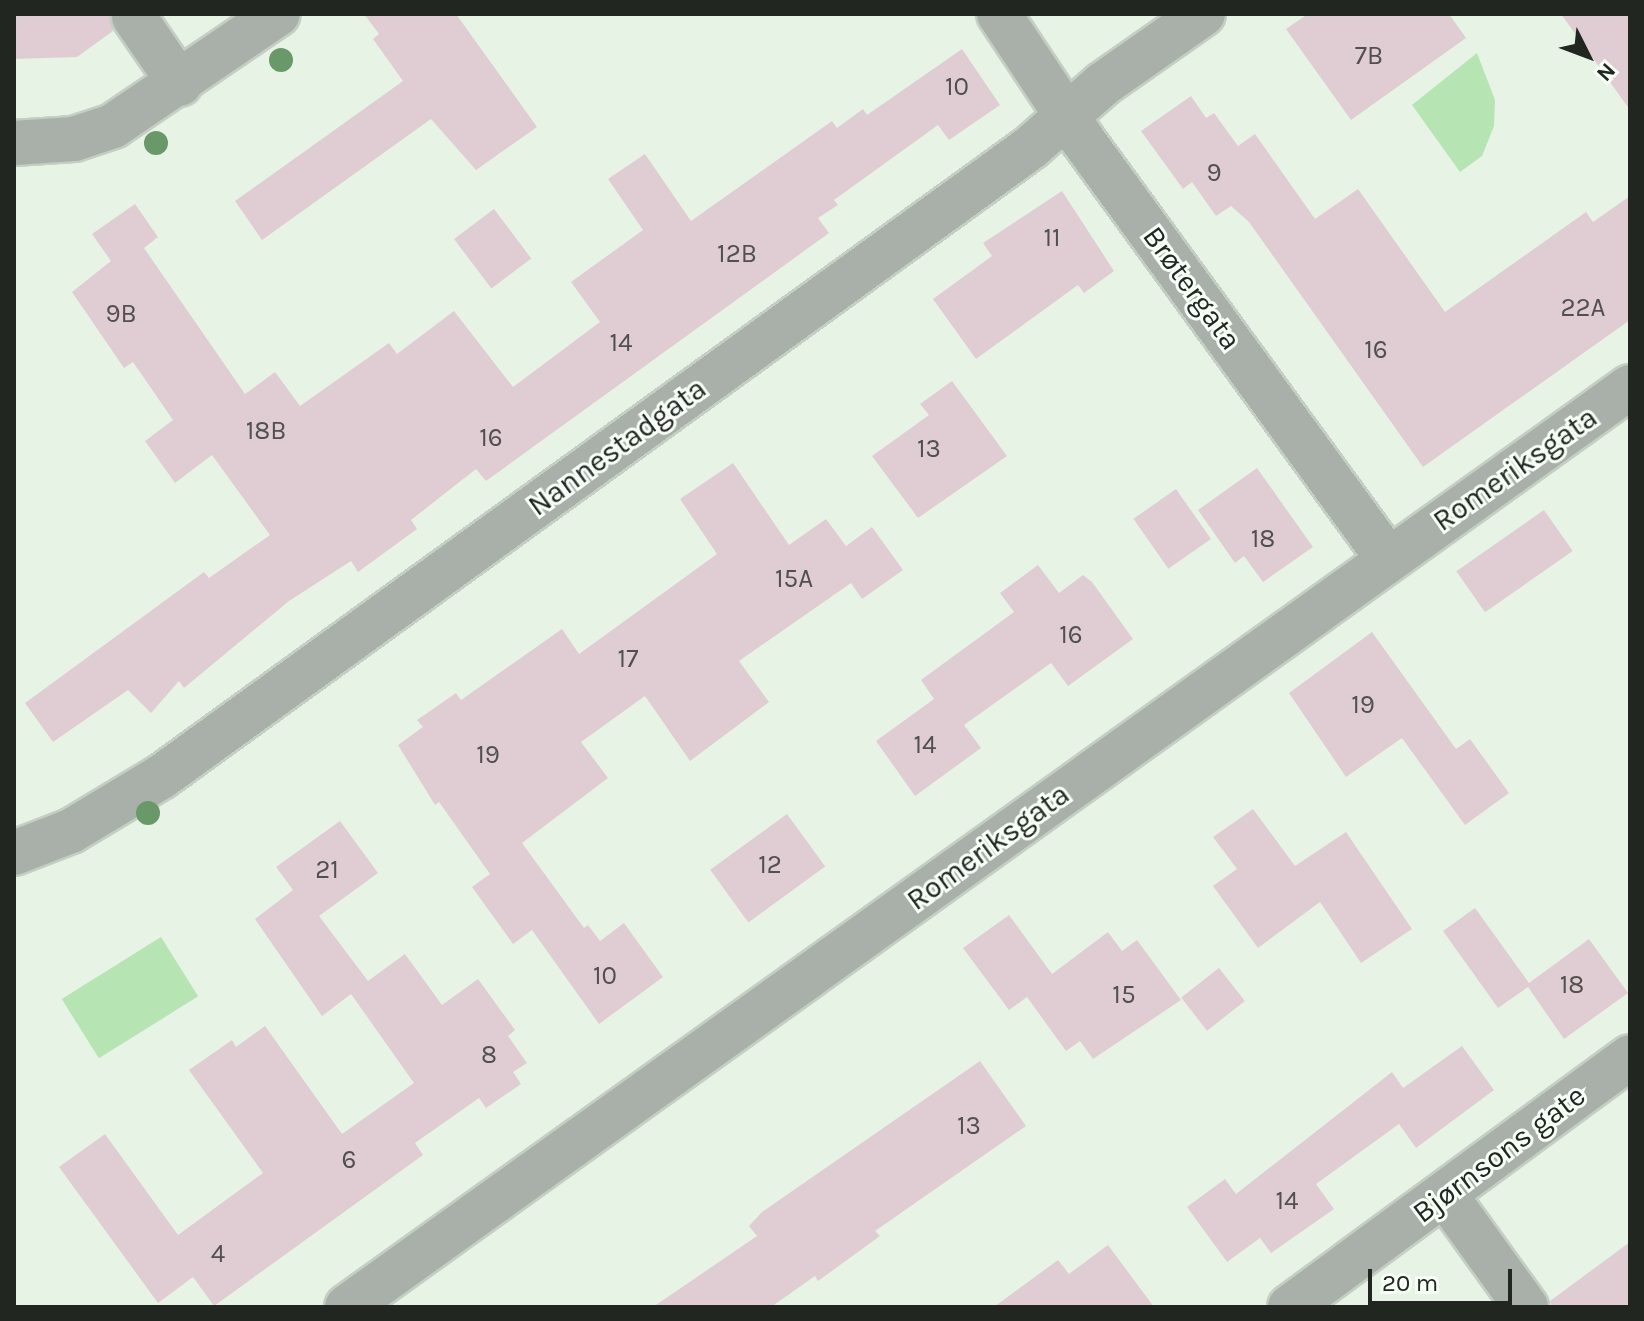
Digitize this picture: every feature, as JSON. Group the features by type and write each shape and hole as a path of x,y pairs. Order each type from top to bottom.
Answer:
{"street":[{"path":"14,143 74,139 113,126 180,84 278,14"},
{"name":"Brøtergata","path":"999,14 1067,116 1388,559"},
{"name":"Nannestadgata","path":"14,853 71,831 161,777 1203,14"},
{"path":"134,17 180,84"},
{"name":"Romeriksgata","path":"347,1307 1630,387"},
{"name":"Bjørnsons gate","path":"1290,1307 1446,1196 1630,1057"},
{"path":"1446,1196 1526,1307"}],"green space":[{"path":"1477,53 1495,100 1494,126 1482,156 1460,172 1412,105"},
{"path":"161,937 198,996 99,1058 62,999"}],"building":[{"path":"14,14 110,14 113,31 77,57 14,59"},
{"path":"364,14 456,14 537,127 476,170 431,119 262,240 235,201 403,81 373,39 379,34"},
{"path":"1308,14 1449,14 1466,38 1351,120 1286,29"},
{"path":"1561,14 1630,14 1630,110"},
{"path":"962,49 1000,105 949,140 938,125 834,200 838,205 818,218 829,233 486,481 476,469 411,520 417,529 358,572 351,561 289,601 184,688 179,681 151,713 128,690 53,742 25,703 204,572 209,578 270,535 212,455 175,483 145,441 173,420 133,362 124,368 72,292 111,261 92,234 135,204 158,237 144,248 245,394 275,372 300,406 389,343 397,354 454,311 513,387 600,322 571,282 643,230 608,179 645,154 691,221 832,121 837,128 863,109 867,115"},
{"path":"1191,96 1206,118 1214,113 1238,146 1255,134 1315,219 1358,189 1445,312 1586,212 1593,222 1630,196 1630,320 1423,467 1249,222 1231,206 1216,216 1192,182 1183,189 1141,131"},
{"path":"1062,191 1114,271 1084,293 1078,285 976,359 933,299 992,256 983,243"},
{"path":"494,209 531,259 491,289 454,239"},
{"path":"952,381 1007,456 918,518 872,456 929,415 920,404"},
{"path":"733,463 789,545 826,519 846,546 872,527 903,570 862,599 851,583 739,661 769,702 690,761 645,696 581,742 608,778 522,843 584,928 588,925 600,941 624,923 663,977 599,1024 532,930 513,944 472,887 490,874 439,802 435,805 398,745 423,727 417,720 456,693 461,700 562,629 579,654 717,554 680,499"},
{"path":"1257,468 1313,547 1263,582 1244,556 1235,563 1198,510"},
{"path":"1176,489 1211,539 1168,569 1133,519"},
{"path":"1544,510 1573,551 1485,612 1456,571"},
{"path":"1038,565 1059,593 1083,575 1092,582 1133,639 1068,686 1051,663 964,725 981,748 915,796 876,741 934,699 921,680 1014,612 1000,593"},
{"path":"1372,632 1456,749 1470,739 1509,793 1465,825 1402,738 1346,777 1289,693"},
{"path":"1253,809 1295,866 1346,832 1412,929 1361,963 1320,902 1258,948 1213,886 1237,869 1213,837"},
{"path":"787,814 825,867 748,922 710,870"},
{"path":"340,821 378,873 319,916 368,981 405,954 442,1005 478,979 515,1030 508,1036 527,1063 513,1072 521,1084 486,1108 479,1098 415,1143 423,1155 214,1306 193,1277 158,1303 59,1167 105,1134 178,1235 263,1173 189,1070 232,1040 236,1047 265,1026 342,1134 414,1083 351,994 322,1016 255,919 293,890 276,867"},
{"path":"1475,908 1529,983 1589,939 1628,993 1564,1039 1528,987 1498,1008 1443,931"},
{"path":"1009,915 1052,974 1108,932 1122,951 1137,940 1181,1000 1093,1059 1080,1041 1066,1051 1027,997 1009,1010 963,948"},
{"path":"1219,968 1245,1001 1207,1031 1181,998"},
{"path":"1462,1046 1494,1090 1416,1148 1399,1124 1316,1184 1334,1209 1271,1253 1260,1238 1227,1262 1187,1207 1225,1179 1236,1194 1392,1072 1403,1088"},
{"path":"980,1061 1026,1126 875,1231 880,1236 818,1281 815,1276 771,1307 653,1307 757,1236 749,1226 762,1212"},
{"path":"1630,1242 1630,1307 1551,1307 1550,1301"},
{"path":"1108,1245 1154,1307 994,1307 1058,1260 1069,1274"}]}
